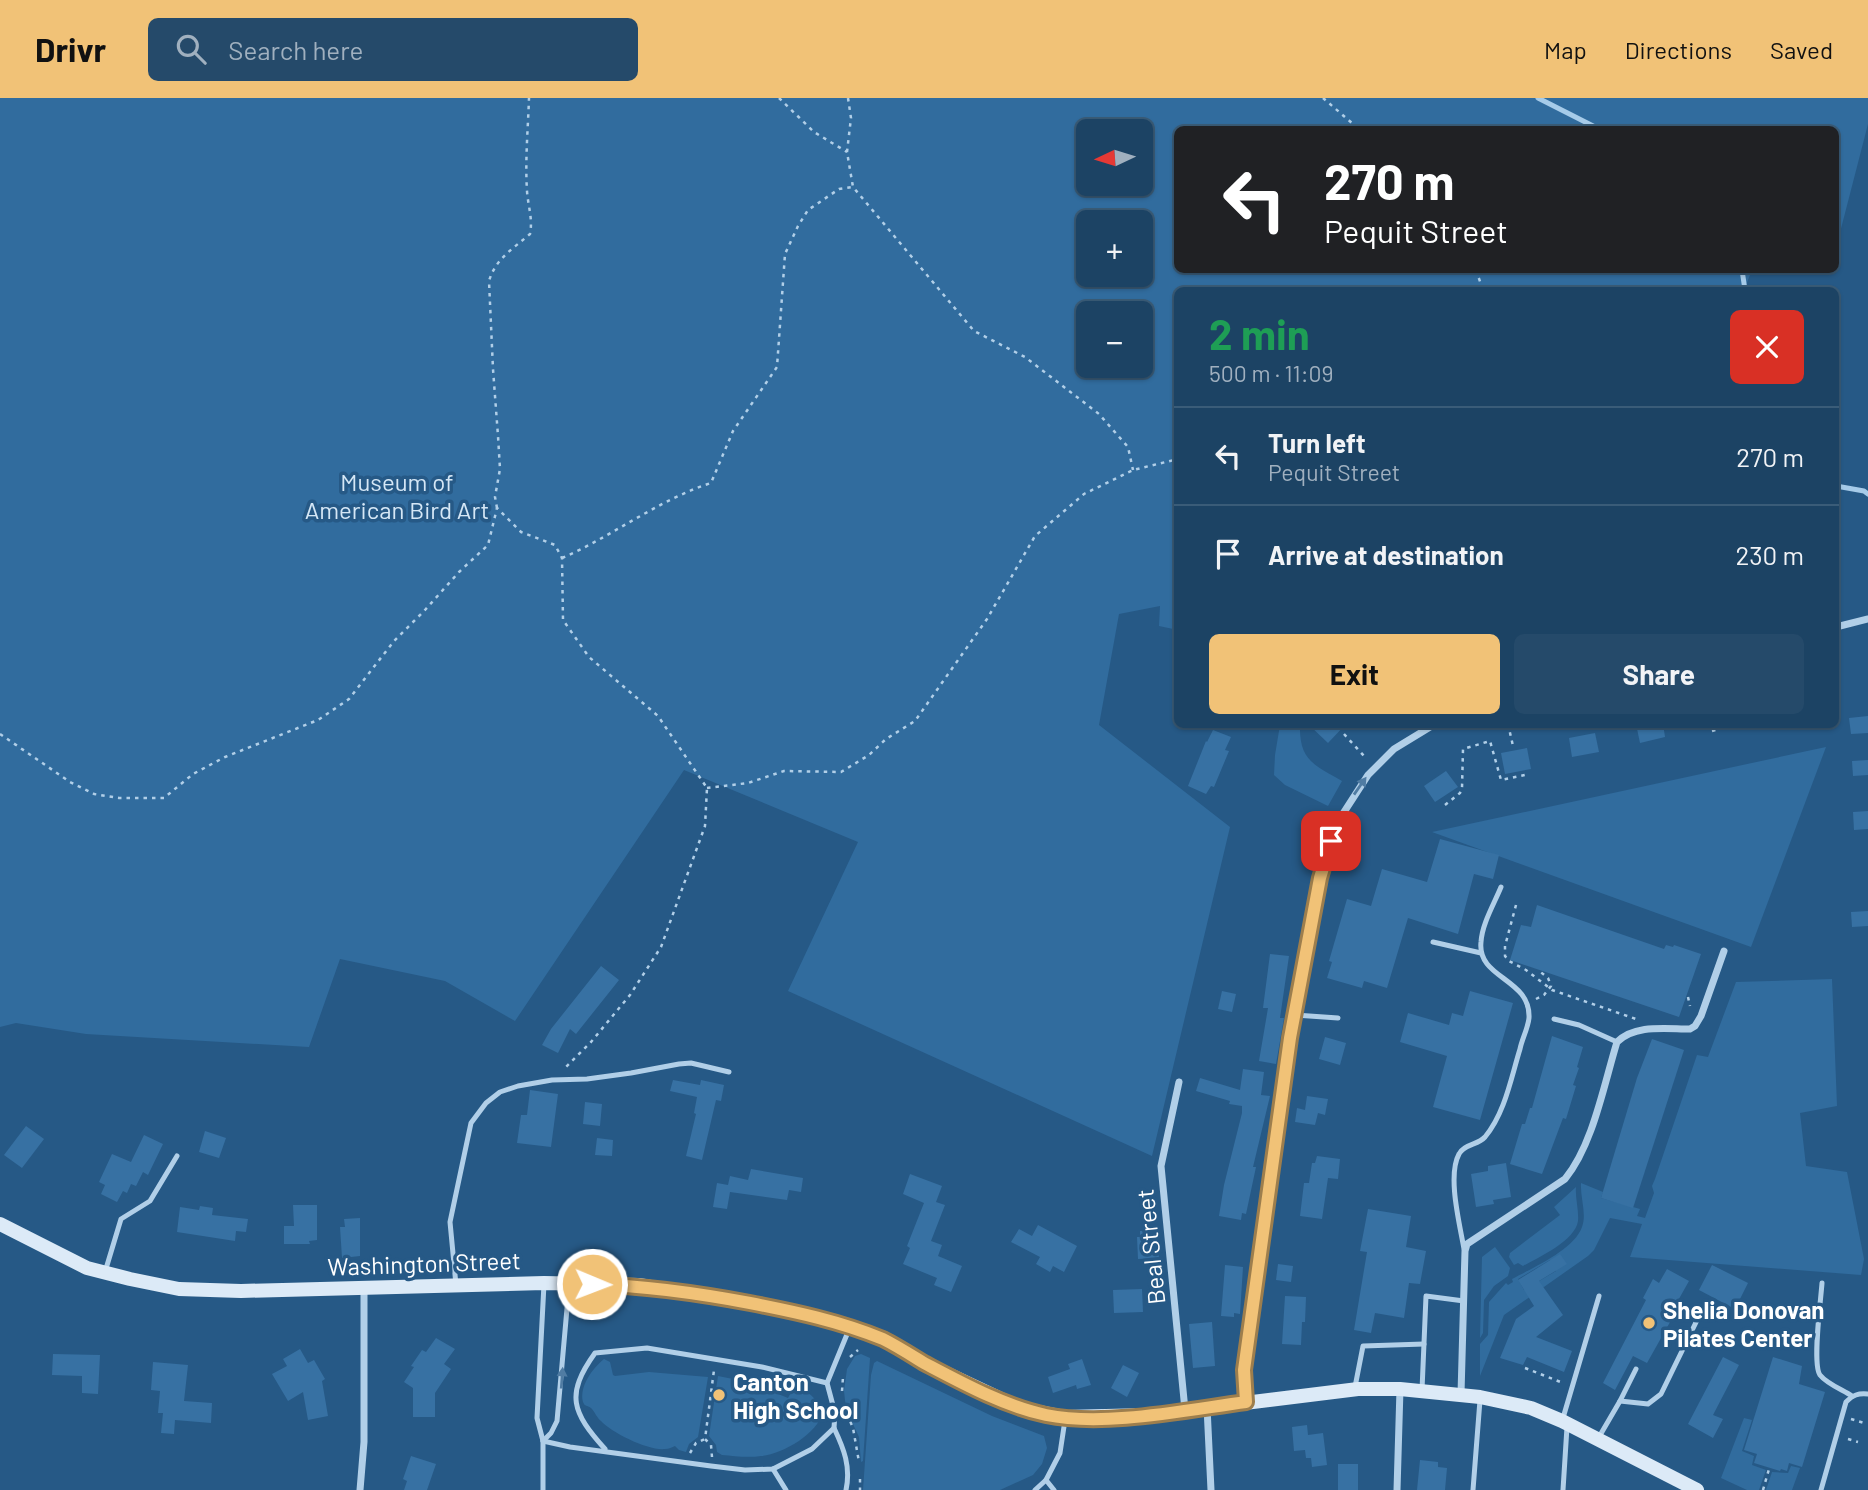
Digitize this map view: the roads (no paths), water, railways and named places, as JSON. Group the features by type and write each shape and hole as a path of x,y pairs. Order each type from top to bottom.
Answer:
{"main road":[{"name":"Washington Street","path":"0,1223 88,1268 179,1289 544,1283 639,1285 688,1292 791,1311 850,1326 885,1340 927,1364 1020,1408 1065,1417 1111,1417 1355,1390 1422,1390 1480,1396 1531,1408 1564,1422 1697,1490"}],"street":[{"path":"1839,626 1868,619"},
{"path":"1246,1402 1244,1370 1295,1015 1321,873 1335,826 1362,780 1394,749 1428,728"},
{"path":"1461,1394 1465,1251 1471,1241 1565,1179 1576,1166 1585,1147 1617,1042 1623,1035 1636,1031 1690,1029 1695,1026 1724,951"},
{"name":"Beal Street","path":"1179,1082 1161,1166 1185,1410"},
{"path":"360,1490 364,1442 364,1288"},
{"path":"1397,1490 1400,1389"},
{"path":"1207,1407 1211,1490"}],"lane":[{"path":"1465,1251 1454,1174 1458,1154 1465,1147 1482,1141 1492,1128 1502,1107 1529,1019 1526,1002 1515,986 1487,965 1481,953 1480,940 1501,887"},
{"path":"1433,942 1481,953"},
{"path":"1295,1015 1338,1018"},
{"path":"1554,1019 1579,1025 1617,1042"},
{"path":"456,1285 450,1222 471,1123 486,1103 500,1093 518,1086 552,1080 587,1079 691,1063 729,1072"},
{"path":"105,1272 121,1219 150,1201 177,1156"},
{"path":"542,1490 542,1441 537,1418 544,1283"},
{"path":"1822,1283 1816,1355 1818,1371 1822,1377 1853,1396"},
{"path":"542,1441 551,1433 557,1421 569,1284"},
{"path":"1422,1390 1426,1296 1464,1301"},
{"path":"1563,1490 1564,1422 1599,1296"},
{"path":"1620,1401 1648,1404 1661,1394 1702,1310"},
{"path":"846,1490 849,1478 846,1453 834,1428 835,1413 827,1383 850,1326"},
{"path":"1355,1390 1363,1346 1424,1344"},
{"path":"606,1451 578,1416 576,1397 580,1374 595,1353 647,1348 762,1367 827,1383"},
{"path":"1598,1440 1636,1369"},
{"path":"1821,1490 1846,1402 1860,1393 1868,1394"},
{"path":"1473,1490 1480,1396"},
{"path":"1035,1490 1046,1480 1060,1454 1065,1417"},
{"path":"542,1441 711,1466 745,1470 773,1469 812,1449 834,1428"},
{"path":"773,1469 786,1490"},
{"path":"1046,1480 1054,1490"}],"waterway":[{"path":"1538,98 1593,126"},
{"path":"1742,273 1745,287"},
{"path":"1839,487 1868,494"}],"place":[{"name":"Shelia Donovan Pilates Center","path":"1649,1323"},
{"name":"Canton High School","path":"719,1395"}],"park label":[{"name":"Museum of American Bird Art","path":"397,495"}]}
